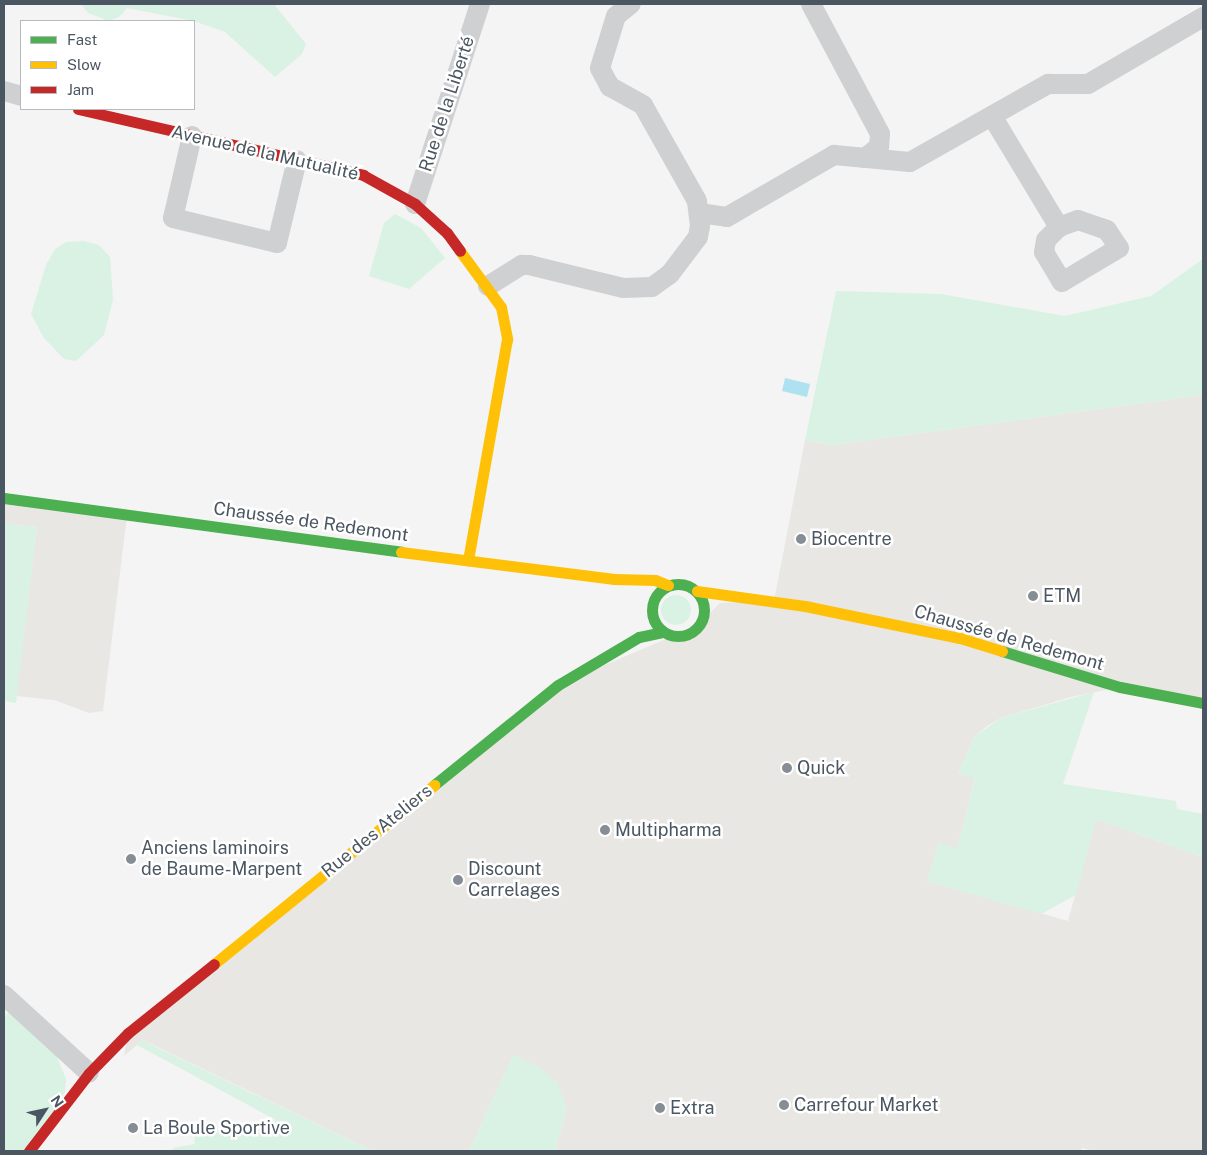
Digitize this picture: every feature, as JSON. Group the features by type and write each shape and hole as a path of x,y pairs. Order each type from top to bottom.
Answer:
{"street":[{"name":"Rue de la Liberté","path":"415,204 480,4"},
{"path":"488,286 522,265 529,265 623,288 652,287 670,274 698,237 699,213 697,201 643,106 610,87 600,68 616,16 631,4"},
{"path":"811,4 880,134 879,147 865,158"},
{"path":"699,213 726,217 834,155 910,162 1048,84 1088,84 1203,17"},
{"path":"4,92 20,96"},
{"name":"Avenue de la Mutualité","path":"82,110 363,175 415,204 446,233 488,286 501,307 507,339 468,561"},
{"path":"992,116 1059,227"},
{"path":"192,136 173,218 277,243 297,160"},
{"name":"Chaussée de Redemont","path":"4,498 468,561 614,579 655,580 668,585"},
{"name":"Chaussée de Redemont","path":"614,579 640,594 656,619"},
{"path":"684,584 697,591 704,605 702,620 686,635 673,636 656,619 657,593 668,585 684,584"},
{"name":"Chaussée de Redemont","path":"697,591 805,606 960,638 1120,687 1203,703"},
{"name":"Chaussée de Redemont","path":"702,620 720,603 746,599"},
{"name":"Rue des Ateliers","path":"29,1151 88,1073 128,1033 541,699 567,679 639,638 656,619"},
{"path":"4,995 88,1073"}],"shaded area":[{"path":"1203,395 1203,703 1120,687 1071,697 1001,718 987,726 975,736 958,773 975,778 957,849 927,881 1068,921 1096,819 1203,857 1203,1151 1095,1151 1082,1148 1081,1151 555,1151 567,1108 513,1056 469,1151 373,1151 143,1040 124,1056 128,1033 558,685 673,636 691,632 720,603 774,601 805,440 832,445"},
{"path":"4,498 127,516 103,711 89,713 54,700 16,696 37,527 4,523"}],"green space":[{"path":"81,4 274,4 306,44 302,54 275,77 225,32 195,20 127,8 119,17 112,20 88,13"},
{"path":"395,214 421,228 445,258 409,289 369,276 384,223"},
{"path":"84,241 99,245 110,257 113,300 104,335 76,361 64,359 44,338 31,314 46,265 55,249 66,242"},
{"path":"1203,259 1203,395 832,445 805,440 836,291 941,294 1065,316 1151,296"},
{"path":"4,523 37,527 16,703 4,701"},
{"path":"676,595 687,599 691,610 687,621 676,625 665,621 661,610 665,599"},
{"path":"1094,692 1063,784 1176,801 1177,809 1203,814 1203,857 1096,819 1076,895 1041,914 927,881 938,843 957,848 975,779 958,773 975,736 1001,718"},
{"path":"17,1007 56,1055 66,1079 65,1092 30,1151 4,1151 4,1016"},
{"path":"143,1040 373,1151 173,1151 173,1148 195,1144 192,1123 244,1134 276,1120 137,1045"},
{"path":"513,1055 538,1066 557,1082 567,1108 555,1151 469,1151"}],"water":[{"path":"785,378 810,384 807,397 782,391"}],"traffic: fast":[{"path":"4,498 401,552"},
{"path":"673,584 683,584 697,591 704,605 704,610 704,615 697,629 683,636 673,636 663,632 656,625 652,615 652,605 656,595 663,588 673,584"},
{"path":"434,785 558,685 639,637 663,632"},
{"path":"1002,651 1120,687 1203,703"}],"traffic: slow":[{"path":"460,251 501,307 507,339 468,561"},
{"path":"401,552 614,579 655,580 668,585"},
{"path":"697,591 805,606 960,638 1002,651"},
{"path":"214,964 434,785"}],"traffic: jam":[{"path":"82,110 363,175 415,204 447,233 460,251"},
{"path":"29,1151 89,1073 128,1033 214,964"}],"place":[{"name":"Biocentre","path":"801,539"},
{"name":"ETM","path":"1033,596"},
{"name":"Quick","path":"787,768"},
{"name":"Multipharma","path":"605,830"},
{"name":"Anciens laminoirs de Baume-Marpent","path":"131,859"},
{"name":"Discount Carrelages","path":"458,880"},
{"name":"Carrefour Market","path":"784,1105"},
{"name":"Extra","path":"660,1108"},
{"name":"La Boule Sportive","path":"133,1128"}]}
